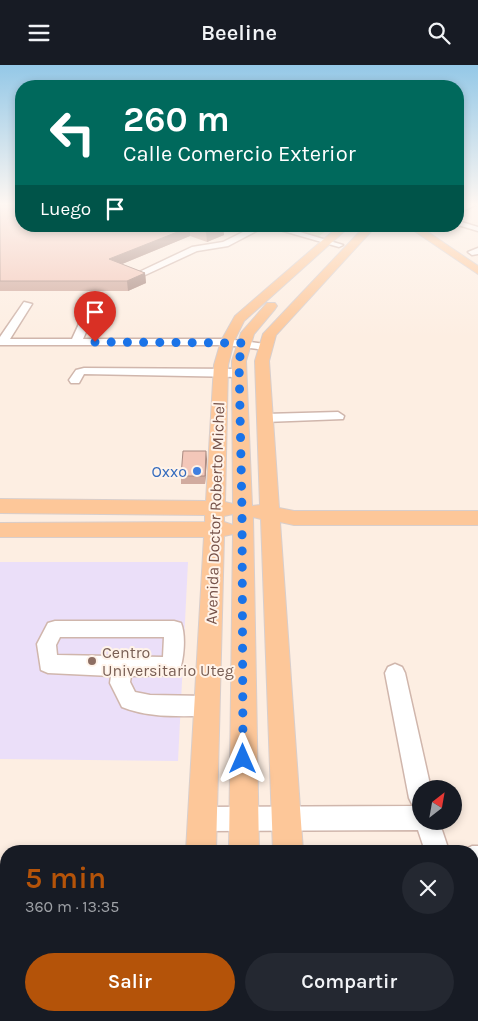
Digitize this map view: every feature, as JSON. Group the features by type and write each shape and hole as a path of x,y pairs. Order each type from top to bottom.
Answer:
{"main road":[{"name":"Avenida Doctor Roberto Michel","path":"201,845 219,412 221,373 226,342 239,319 319,250"},
{"name":"Avenida Doctor Roberto Michel","path":"244,845 243,519 239,379 243,343 261,315 334,250"},
{"path":"288,845 269,519 263,377 265,347 270,334 349,250"},
{"path":"447,250 478,271"},
{"path":"323,260 338,262"},
{"path":"264,297 297,305"},
{"path":"248,311 284,319"},
{"path":"219,412 239,379 263,377"},
{"path":"241,443 266,443"},
{"path":"242,469 267,469"},
{"path":"0,506 26,508 178,506 215,519"},
{"path":"0,530 173,531 215,519 478,518"},
{"path":"243,561 272,561"}],"street":[{"path":"140,274 194,250"},
{"path":"76,342 95,300"},
{"path":"1,342 27,304"},
{"path":"1,342 226,342 265,347"},
{"path":"55,629 174,629 172,666 122,667 48,664 46,644 55,629"},
{"path":"202,819 286,817 412,818"},
{"path":"430,830 435,845"}],"lane":[{"path":"75,380 78,373 84,371 221,373 239,379"},
{"path":"265,418 338,416"},
{"path":"122,667 120,683 129,700 150,705 207,706"},
{"path":"395,673 417,780"}],"shaded area":[{"name":"Centro Universitario Uteg","path":"0,562 188,562 178,761 0,759"}],"building":[{"path":"0,250 133,250 109,259 145,273 127,281 0,281"},
{"path":"183,451 206,451 205,476 181,476"}],"place":[{"name":"Oxxo","path":"197,471"},
{"name":"Centro Universitario Uteg","path":"92,661"}],"route":[{"path":"95,342 243,343 239,361 243,759"}]}
